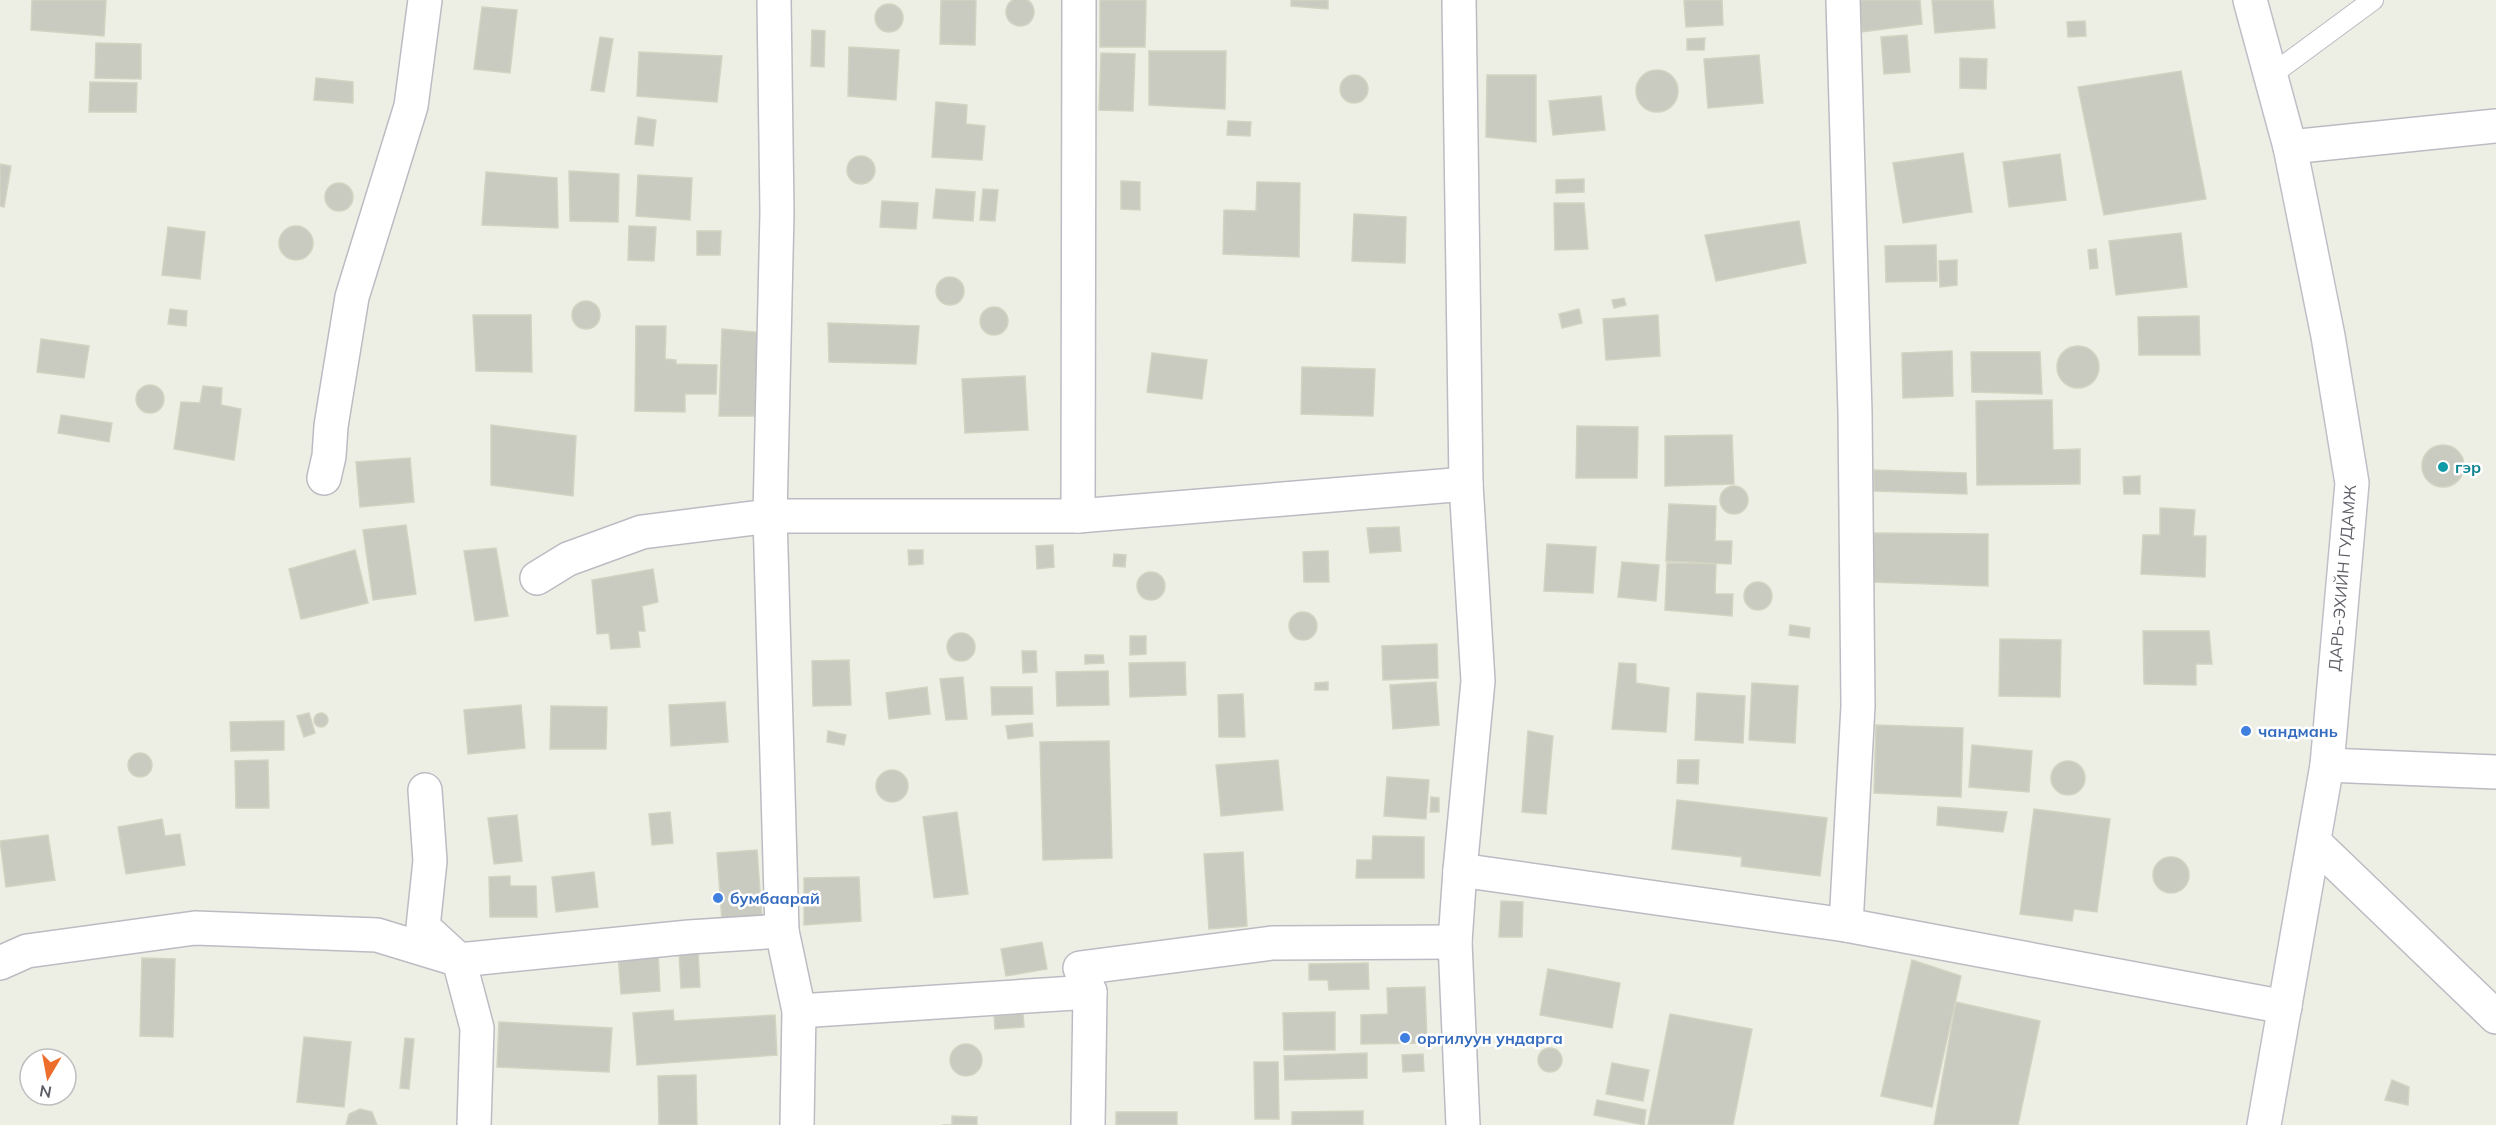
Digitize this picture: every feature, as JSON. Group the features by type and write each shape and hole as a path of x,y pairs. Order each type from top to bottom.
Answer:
{"street":[{"path":"324,478 352,297 411,106 425,0"},
{"path":"774,0 777,212 770,516 782,931 799,1011 797,1125"},
{"path":"1078,516 1079,0"},
{"path":"1459,0 1466,484 1478,681 1455,942 1462,1125"},
{"path":"1843,0 1855,412 1858,706 1846,925"},
{"name":"ДАРЬ-ЭХИЙН ГУДАМЖ","path":"2250,0 2290,147 2328,336 2352,483 2327,765 2264,1125"},
{"path":"2290,147 2496,126"},
{"path":"537,578 568,560 642,532 770,516 1078,516 1466,484"},
{"path":"2327,765 2496,772"},
{"path":"425,790 430,861 423,927 459,960 477,1028 474,1125"},
{"path":"2315,843 2496,1017"},
{"path":"1460,870 1846,925 2286,1007"},
{"path":"0,963 27,951 195,928 376,935 459,960 689,937 782,931"},
{"path":"1088,1125 1090,992 1080,968 1272,943 1455,942"},
{"path":"799,1011 1090,992"}],"lane":[{"path":"2270,76 2373,0"}],"building":[{"path":"1020,-2 1030,2 1034,12 1030,22 1020,26 1010,22 1006,12 1010,2"},
{"path":"32,0 106,0 104,36 31,30"},
{"path":"941,0 976,0 975,45 940,44"},
{"path":"1100,0 1146,0 1145,47 1100,47"},
{"path":"1291,0 1328,0 1328,9 1291,6"},
{"path":"1684,0 1722,0 1723,25 1686,27"},
{"path":"1860,0 1920,0 1922,24 1862,32"},
{"path":"1932,0 1993,0 1995,28 1935,33"},
{"path":"889,4 899,8 903,18 899,28 889,32 879,28 875,18 879,8"},
{"path":"482,7 517,10 510,73 474,69"},
{"path":"2085,21 2086,36 2068,37 2067,22"},
{"path":"812,30 825,31 824,67 811,66"},
{"path":"1907,35 1910,72 1884,74 1881,37"},
{"path":"600,37 613,39 604,92 591,90"},
{"path":"1705,38 1704,50 1687,50 1687,39"},
{"path":"96,43 141,44 141,79 95,78"},
{"path":"849,47 899,50 896,100 848,96"},
{"path":"1149,51 1226,51 1225,109 1149,105"},
{"path":"639,52 722,56 717,102 637,96"},
{"path":"1101,53 1135,54 1133,111 1099,110"},
{"path":"1759,55 1763,103 1708,108 1704,59"},
{"path":"1960,58 1987,59 1986,89 1960,88"},
{"path":"1657,70 1672,76 1678,91 1672,106 1657,112 1642,106 1636,91 1642,76"},
{"path":"2181,71 2206,199 2104,215 2078,87"},
{"path":"1354,75 1364,79 1368,89 1364,99 1354,103 1344,99 1340,89 1344,79"},
{"path":"1487,75 1536,75 1536,142 1486,137"},
{"path":"316,78 353,82 353,103 314,100"},
{"path":"90,82 137,83 136,112 89,112"},
{"path":"1601,96 1605,130 1553,135 1549,101"},
{"path":"936,102 967,105 966,124 985,126 982,160 932,157"},
{"path":"638,117 656,120 653,146 635,144"},
{"path":"1228,121 1251,122 1250,136 1227,135"},
{"path":"1963,153 1972,212 1903,223 1893,163"},
{"path":"2060,154 2066,200 2009,207 2003,162"},
{"path":"861,156 871,160 875,170 871,180 861,184 851,180 847,170 851,160"},
{"path":"0,164 11,166 4,207 0,206"},
{"path":"569,171 619,174 618,222 570,221"},
{"path":"486,172 557,178 558,228 482,225"},
{"path":"638,175 692,178 690,220 636,216"},
{"path":"1584,179 1584,192 1556,193 1556,180"},
{"path":"1121,181 1140,182 1140,210 1121,209"},
{"path":"1257,182 1300,183 1299,257 1223,254 1224,210 1256,211"},
{"path":"339,183 349,187 353,197 349,207 339,211 329,207 325,197 329,187"},
{"path":"936,189 975,192 973,221 933,218"},
{"path":"983,189 998,190 995,221 980,220"},
{"path":"882,201 918,203 916,229 880,227"},
{"path":"1554,203 1584,203 1588,249 1555,250"},
{"path":"1354,214 1406,217 1405,263 1352,261"},
{"path":"1799,221 1806,263 1716,281 1705,235"},
{"path":"296,226 308,231 313,243 308,255 296,260 284,255 279,243 284,231"},
{"path":"629,226 656,227 654,261 628,260"},
{"path":"168,227 205,232 200,279 162,275"},
{"path":"697,231 721,231 720,255 697,255"},
{"path":"2181,233 2187,287 2116,295 2109,241"},
{"path":"1936,245 1937,281 1886,282 1885,246"},
{"path":"2096,249 2098,268 2090,269 2088,250"},
{"path":"1957,260 1957,285 1940,287 1939,261"},
{"path":"950,277 960,281 964,291 960,301 950,305 940,301 936,291 940,281"},
{"path":"1624,298 1626,305 1614,308 1612,300"},
{"path":"586,301 596,305 600,315 596,325 586,329 576,325 572,315 576,305"},
{"path":"994,307 1004,311 1008,321 1004,331 994,335 984,331 980,321 984,311"},
{"path":"170,309 187,311 186,326 168,324"},
{"path":"1579,309 1582,323 1562,328 1559,314"},
{"path":"473,315 531,315 532,372 476,371"},
{"path":"1658,315 1660,356 1606,360 1603,319"},
{"path":"2199,316 2200,355 2139,355 2138,317"},
{"path":"828,323 919,326 916,364 829,362"},
{"path":"636,326 666,326 665,359 676,360 676,364 717,365 716,394 685,394 685,412 635,411"},
{"path":"722,329 764,333 760,416 719,416"},
{"path":"41,339 89,346 84,378 37,372"},
{"path":"2078,346 2086,347 2093,352 2098,359 2098,375 2093,382 2086,387 2078,388 2070,387 2063,382 2058,375 2057,367 2058,359 2063,352 2070,347"},
{"path":"1952,351 1953,396 1903,398 1902,353"},
{"path":"1971,352 2040,352 2042,394 1972,392"},
{"path":"1152,353 1207,360 1202,399 1147,392"},
{"path":"1302,367 1375,369 1373,416 1301,414"},
{"path":"1025,376 1028,430 965,433 962,379"},
{"path":"150,385 160,389 164,399 160,409 150,413 140,409 136,399 140,389"},
{"path":"203,386 222,388 221,405 241,409 234,460 174,449 181,402 200,403"},
{"path":"2052,400 2053,450 2080,449 2080,484 1977,485 1976,401"},
{"path":"61,415 112,423 109,442 58,433"},
{"path":"491,425 576,436 573,496 491,485"},
{"path":"1577,426 1638,427 1637,478 1576,478"},
{"path":"1732,435 1734,484 1665,486 1665,436"},
{"name":"гэр","path":"2443,445 2458,451 2464,466 2458,481 2443,487 2428,481 2422,466 2428,451"},
{"path":"410,458 414,502 360,507 356,462"},
{"path":"1874,470 1966,473 1967,494 1874,491"},
{"path":"2140,476 2140,494 2124,494 2123,477"},
{"path":"1734,486 1744,490 1748,500 1744,510 1734,514 1724,510 1720,500 1724,490"},
{"path":"1669,504 1716,506 1715,541 1732,541 1731,564 1666,561"},
{"path":"2160,508 2195,510 2193,536 2206,536 2205,577 2141,574 2143,535 2160,535"},
{"path":"406,525 416,594 373,600 363,530"},
{"path":"1399,527 1401,551 1370,553 1367,528"},
{"path":"1874,533 1988,534 1988,586 1873,582"},
{"path":"1547,544 1596,547 1593,593 1544,591"},
{"path":"1053,545 1054,567 1037,569 1036,546"},
{"path":"496,548 508,616 475,621 464,551"},
{"path":"355,550 368,603 301,619 289,569"},
{"path":"908,550 923,550 923,564 909,565"},
{"path":"1328,551 1329,582 1304,582 1303,552"},
{"path":"1114,554 1126,555 1125,567 1113,566"},
{"path":"1622,562 1659,565 1656,601 1618,597"},
{"path":"1667,563 1716,564 1715,594 1733,594 1732,616 1665,610"},
{"path":"653,569 658,602 642,606 645,631 638,631 640,647 611,649 609,633 597,634 592,580"},
{"path":"1151,572 1161,576 1165,586 1161,596 1151,600 1141,596 1137,586 1141,576"},
{"path":"1758,582 1768,586 1772,596 1768,606 1758,610 1748,606 1744,596 1748,586"},
{"path":"1303,612 1313,616 1317,626 1313,636 1303,640 1293,636 1289,626 1293,616"},
{"path":"1790,625 1810,628 1809,638 1789,635"},
{"path":"2143,631 2209,631 2212,664 2196,664 2196,685 2144,684"},
{"path":"961,633 971,637 975,647 971,657 961,661 951,657 947,647 951,637"},
{"path":"1130,636 1146,636 1146,654 1130,655"},
{"path":"2000,639 2061,640 2060,697 1999,696"},
{"path":"1437,644 1438,678 1383,680 1382,646"},
{"path":"1022,651 1036,651 1037,672 1023,673"},
{"path":"1085,655 1103,655 1104,663 1085,664"},
{"path":"849,660 851,705 813,706 812,661"},
{"path":"1185,662 1186,695 1130,697 1129,663"},
{"path":"1619,663 1636,664 1636,683 1669,688 1666,732 1612,729"},
{"path":"1108,671 1109,705 1057,706 1056,672"},
{"path":"963,677 967,719 946,720 940,679"},
{"path":"1328,682 1328,690 1315,690 1315,683"},
{"path":"1436,682 1439,725 1393,729 1390,685"},
{"path":"1752,683 1798,686 1795,743 1749,740"},
{"path":"927,687 930,714 889,719 886,693"},
{"path":"991,687 1032,687 1033,714 992,715"},
{"path":"1697,693 1745,696 1743,743 1695,740"},
{"path":"1243,694 1245,737 1219,737 1218,695"},
{"path":"725,702 728,742 671,746 669,705"},
{"path":"521,705 525,748 468,754 464,710"},
{"path":"551,706 607,707 606,749 550,749"},
{"path":"309,713 315,733 304,737 297,716"},
{"path":"321,713 326,715 328,720 326,725 321,727 316,725 314,720 316,715"},
{"path":"284,721 284,750 231,751 230,722"},
{"path":"1032,723 1033,736 1008,739 1006,726"},
{"path":"1876,725 1963,728 1961,797 1874,793"},
{"path":"828,731 846,735 844,745 827,742"},
{"path":"1528,731 1553,736 1546,814 1522,812"},
{"path":"1109,741 1112,858 1043,860 1040,742"},
{"path":"1972,745 2032,751 2029,792 1969,787"},
{"path":"140,753 145,754 151,760 151,770 145,776 140,777 135,776 129,770 128,765 129,760 135,754"},
{"path":"268,760 269,808 236,808 235,761"},
{"path":"1278,760 1283,810 1221,816 1216,765"},
{"path":"1678,760 1699,760 1698,784 1677,783"},
{"path":"2068,761 2080,766 2085,778 2080,790 2068,795 2056,790 2051,778 2056,766"},
{"path":"892,770 903,775 908,786 903,797 892,802 881,797 876,786 881,775"},
{"path":"1387,777 1429,780 1426,819 1384,816"},
{"path":"1431,797 1439,798 1439,812 1430,812"},
{"path":"1677,800 1827,818 1820,876 1741,866 1742,857 1672,849"},
{"path":"1938,807 2007,812 2003,832 1937,825"},
{"path":"2034,809 2110,819 2097,912 2074,909 2072,921 2020,914"},
{"path":"670,812 673,843 652,845 649,814"},
{"path":"957,812 968,894 934,898 923,817"},
{"path":"517,815 522,861 494,864 488,818"},
{"path":"162,819 165,836 180,834 185,865 126,874 118,827"},
{"path":"48,835 55,880 6,887 0,841"},
{"path":"1373,836 1424,837 1424,878 1356,878 1357,860 1372,860"},
{"path":"757,850 762,918 722,921 717,853"},
{"path":"1243,852 1247,926 1209,929 1204,854"},
{"path":"2171,857 2184,862 2189,875 2184,888 2171,893 2158,888 2153,875 2158,862"},
{"path":"594,872 598,907 556,912 552,877"},
{"path":"510,876 510,886 536,886 537,917 490,917 489,877"},
{"path":"859,877 861,921 804,925 804,878"},
{"path":"1501,901 1523,902 1522,937 1499,937"},
{"path":"1042,942 1047,969 1006,976 1001,949"},
{"path":"658,951 660,991 621,994 618,954"},
{"path":"698,951 700,987 681,988 679,953"},
{"path":"142,958 175,959 173,1037 140,1036"},
{"path":"1912,960 1961,976 1932,1107 1881,1096"},
{"path":"1368,963 1369,989 1329,990 1328,980 1309,980 1309,964"},
{"path":"1548,969 1620,983 1612,1028 1540,1015"},
{"path":"1425,987 1427,1043 1361,1044 1361,1015 1388,1014 1387,988"},
{"path":"1956,1002 2040,1021 2018,1125 1934,1125"},
{"path":"673,1010 674,1021 775,1015 777,1055 637,1065 633,1013"},
{"path":"1335,1012 1335,1050 1284,1050 1283,1013"},
{"path":"1023,1014 1024,1027 995,1029 994,1016"},
{"path":"1670,1014 1752,1029 1733,1125 1648,1125"},
{"path":"499,1022 612,1028 609,1072 497,1067"},
{"path":"304,1037 351,1042 344,1107 297,1102"},
{"path":"405,1038 414,1039 409,1089 400,1088"},
{"path":"966,1044 978,1048 982,1060 978,1072 966,1076 954,1072 950,1060 954,1048"},
{"path":"1550,1048 1559,1051 1562,1060 1559,1069 1550,1072 1541,1069 1538,1060 1541,1051"},
{"path":"1367,1053 1367,1078 1285,1080 1284,1056"},
{"path":"1423,1054 1424,1071 1403,1072 1402,1055"},
{"path":"1254,1062 1278,1062 1279,1119 1255,1119"},
{"path":"1612,1063 1649,1070 1643,1101 1606,1094"},
{"path":"696,1075 697,1125 659,1125 658,1076"},
{"path":"2392,1080 2409,1087 2408,1105 2385,1100"},
{"path":"1597,1100 1646,1110 1644,1125 1594,1115"},
{"path":"360,1109 372,1112 377,1125 346,1125 349,1114"},
{"path":"1363,1111 1363,1125 1292,1125 1292,1112"},
{"path":"1116,1112 1177,1112 1177,1125 1116,1125"},
{"path":"952,1116 977,1117 977,1125 952,1125"}],"place":[{"name":"гэр","path":"2443,467"},
{"name":"чандмань","path":"2246,731"},
{"name":"бумбаарай","path":"718,898"},
{"name":"оргилуун ундарга","path":"1405,1038"}]}
